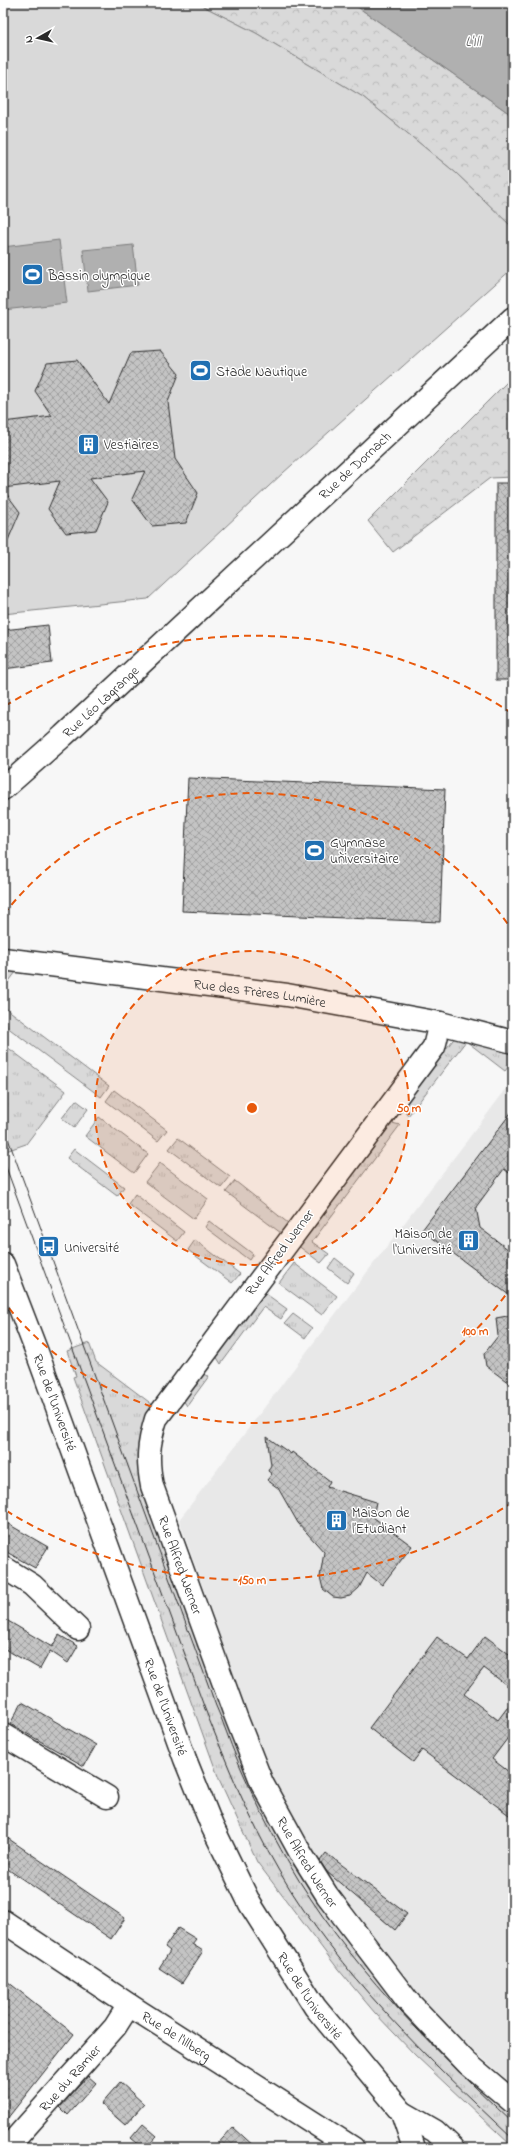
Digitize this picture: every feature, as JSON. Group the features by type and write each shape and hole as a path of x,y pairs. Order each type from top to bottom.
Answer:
{"street":[{"name":"Rue de Dornach","path":"196,612 513,318"},
{"name":"Rue Léo Lagrange","path":"3,789 196,612"},
{"name":"Rue des Frères Lumière","path":"3,958 23,963 287,995 440,1022 513,1042"},
{"name":"Rue Alfred Werner","path":"440,1022 434,1047 179,1385 156,1419 149,1440 147,1462 152,1486 236,1717 262,1783 300,1852 327,1894 407,2000 467,2062 513,2102"},
{"name":"Rue de l'Université","path":"3,1264 38,1355 185,1760 212,1826 250,1904 315,2007 402,2112 435,2131 453,2148"},
{"path":"3,1567 32,1585 78,1629"},
{"path":"3,1736 107,1797"},
{"name":"Rue de l'Illberg","path":"3,1921 129,2005 353,2148"},
{"name":"Rue du Ramier","path":"7,2148 115,2027 129,2005"},
{"name":"Rue de l'Université","path":"402,2112 414,2148"}],"shaded area":[{"path":"513,1080 513,2085 447,2027 386,1957 342,1895 306,1840 260,1750 179,1520"}],"green space":[{"name":"Stade Nautique","path":"3,3 197,3 256,33 363,97 456,173 513,228 513,268 283,473 148,599 3,614"},
{"path":"197,3 352,3 513,116 513,228 456,173 363,97 256,33"},
{"path":"513,376 513,477 490,478 393,552 368,521"},
{"path":"3,970 16,972 3,989"},
{"path":"3,1006 109,1086 101,1097 3,1024"},
{"path":"456,1036 513,1047 513,1061 505,1071 466,1041 408,1116 403,1107 405,1102"},
{"path":"3,1044 66,1091 26,1144 3,1152"},
{"path":"114,1090 167,1130 158,1141 106,1101"},
{"path":"76,1100 88,1109 74,1128 62,1118"},
{"path":"99,1117 148,1154 134,1173 85,1136"},
{"path":"392,1123 400,1125 312,1242 329,1254 321,1263 297,1245 387,1126"},
{"path":"178,1138 230,1177 221,1188 169,1149"},
{"path":"74,1149 124,1187 117,1196 67,1158"},
{"path":"160,1163 208,1199 194,1219 145,1182"},
{"path":"235,1181 288,1223 281,1233 226,1192"},
{"path":"135,1194 184,1232 177,1241 128,1204"},
{"path":"209,1221 253,1254 249,1260 205,1227"},
{"path":"195,1240 240,1274 232,1283 188,1250"},
{"path":"335,1258 354,1273 347,1283 328,1268"},
{"path":"294,1263 337,1296 322,1315 279,1283"},
{"path":"262,1291 287,1309 281,1319 263,1307 221,1364 216,1356"},
{"path":"293,1314 312,1328 305,1338 285,1323"},
{"path":"89,1343 96,1362 153,1405 147,1414 140,1434 138,1455 141,1488 268,1808 491,2095 513,2113 513,2147 415,2055 375,2013 338,1969 257,1862 219,1779 73,1377 76,1376 67,1351"},
{"path":"202,1374 209,1376 187,1406 183,1400"}],"water":[{"name":"L'Ill","path":"352,3 513,3 513,116"},
{"name":"Bassin olympique","path":"59,240 67,303 3,310 3,247"},
{"path":"133,245 138,285 88,291 83,250"}],"building":[{"path":"160,351 179,374 168,402 175,459 198,493 186,523 152,526 132,499 145,471 90,478 108,502 96,530 66,533 48,509 60,481 3,488 3,422 52,416 35,391 47,363 77,360 109,404 131,353"},
{"path":"496,483 513,483 513,680 496,680"},
{"path":"3,489 20,512 3,552"},
{"path":"48,625 52,663 3,669 3,630"},
{"name":"Gymnase universitaire","path":"188,778 445,789 440,922 182,911"},
{"name":"Maison de l'Université","path":"513,1110 513,1176 504,1169 476,1207 480,1228 513,1253 513,1298 422,1230"},
{"path":"513,1315 513,1386 486,1366 484,1354 498,1336 496,1318"},
{"name":"Maison de l’Etudiant","path":"267,1437 291,1454 292,1452 330,1481 327,1487 376,1502 373,1517 412,1546 382,1585 367,1573 359,1588 350,1596 341,1598 333,1597 323,1589 320,1577 324,1552 298,1523 278,1488 267,1480 272,1474 268,1471 271,1465"},
{"path":"3,1521 48,1547 35,1568 3,1550"},
{"path":"3,1618 52,1647 59,1635 78,1646 68,1663 50,1651 40,1669 3,1648"},
{"path":"485,1636 513,1657 513,1690 484,1668 464,1694 498,1720 513,1700 513,1731 492,1759 513,1775 513,1818 422,1750 413,1762 369,1728 437,1637 468,1659"},
{"path":"22,1702 96,1745 84,1766 10,1724"},
{"path":"3,1835 125,1918 111,1939 3,1866"},
{"path":"326,1853 407,1914 395,1930 327,1872 320,1861"},
{"path":"178,1928 196,1939 192,1944 203,1951 182,1983 159,1968 170,1951 165,1947"},
{"path":"3,1978 74,2034 3,2124"},
{"path":"88,2076 96,2083 68,2115 60,2107"},
{"path":"120,2082 144,2104 125,2125 101,2104"},
{"path":"143,2124 157,2136 146,2148 143,2148 131,2138"},
{"path":"233,2127 256,2148 214,2148"}],"tram line":[{"path":"3,1125 231,1746 267,1824 311,1899 363,1968 420,2032 513,2123"},
{"path":"3,1159 205,1709 239,1792 268,1852 303,1909 357,1980 417,2046 513,2139"}],"place":[{"name":"Bassin olympique","path":"33,275"},
{"name":"Stade Nautique","path":"201,371"},
{"name":"Vestiaires","path":"88,444"},
{"name":"Gymnase universitaire","path":"314,850"},
{"name":"Maison de l'Université","path":"468,1241"},
{"name":"Université","path":"48,1247"},
{"name":"Maison de l’Etudiant","path":"337,1520"}]}
